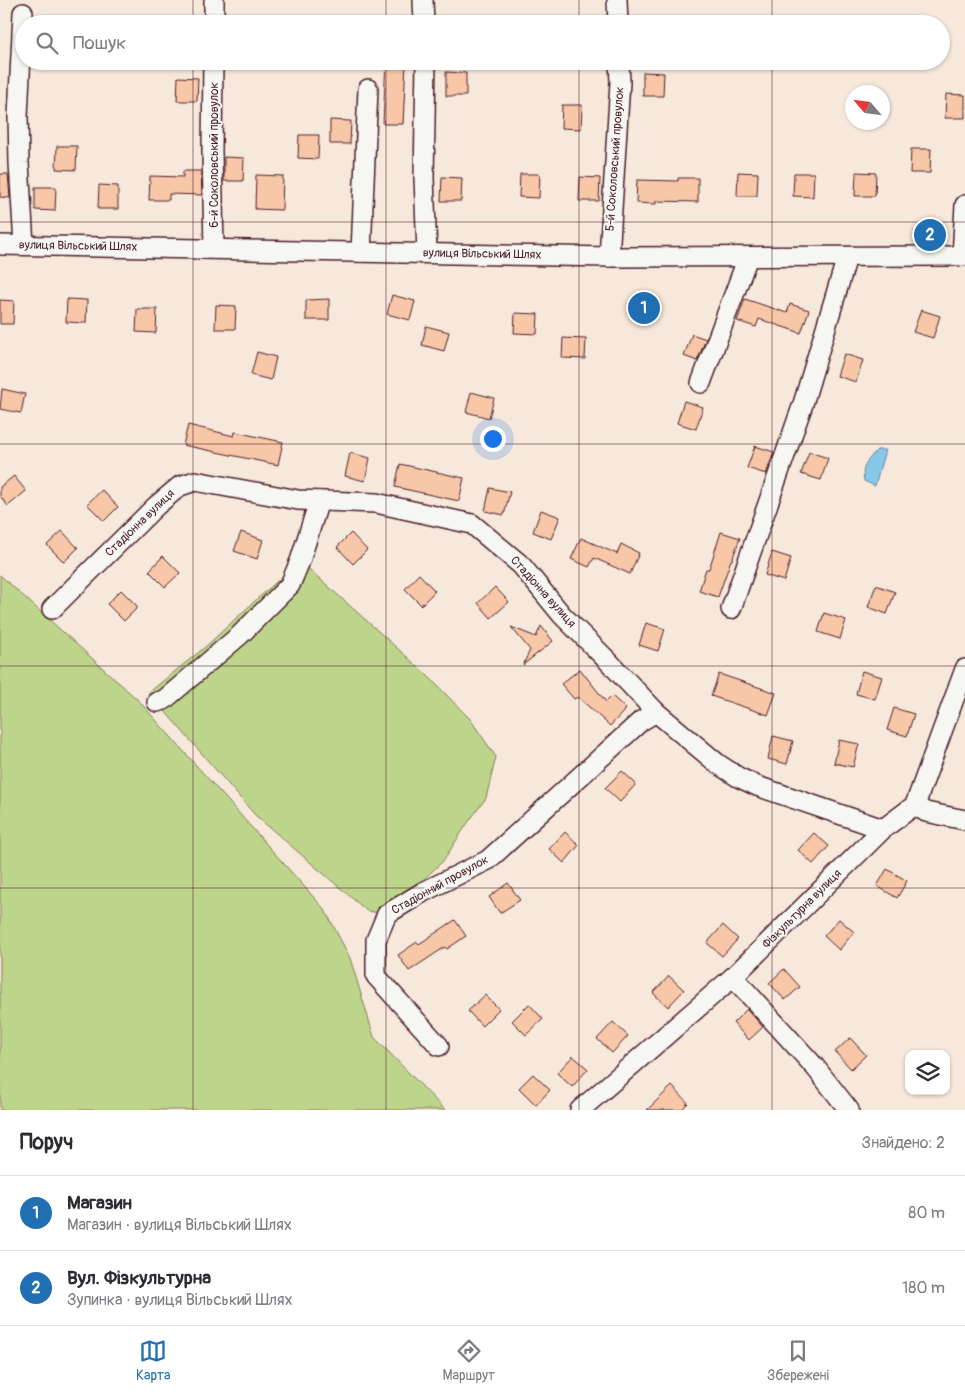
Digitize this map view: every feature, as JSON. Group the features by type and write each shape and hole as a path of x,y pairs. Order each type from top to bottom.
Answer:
{"street":[{"path":"214,0 214,15"},
{"path":"423,0 424,15"},
{"path":"617,0 618,15"},
{"path":"20,70 18,116 19,163 24,245"},
{"name":"6-й Соколовський провулок","path":"213,70 214,249"},
{"path":"426,70 424,178 427,253"},
{"name":"5-й Соколовський провулок","path":"608,257 619,70"},
{"path":"361,252 368,89"},
{"path":"964,256 965,205"},
{"name":"вулиця Вільський Шлях","path":"0,245 608,257 964,256"},
{"path":"701,383 748,257"},
{"path":"731,609 803,404 847,257"},
{"name":"Стадіонна вулиця","path":"52,610 156,506 180,486 195,481 298,500 376,503 472,524 520,565 562,615 656,712 718,764 757,786 883,828"},
{"path":"157,702 164,700 240,635 290,585 300,561 319,501"},
{"path":"965,669 915,805 926,812 965,820"},
{"name":"Стадіонний провулок","path":"439,1046 376,976 376,940 387,914 424,892 488,860 641,721 656,712"},
{"name":"Фізкультурна вулиця","path":"580,1110 733,977 883,828 915,805"},
{"path":"733,977 815,1067 849,1110"}],"green space":[{"path":"300,561 427,675 470,719 496,757 486,798 443,861 387,914 367,911 255,815 148,693 204,648"},
{"path":"0,575 138,700 325,910 350,958 374,1037 445,1110 0,1110"}],"water":[{"path":"877,450 885,450 875,486 864,481 863,471"}],"building":[{"path":"386,70 406,70 403,124 383,124"},
{"path":"446,72 466,73 466,96 446,96"},
{"path":"643,72 664,73 663,96 643,96"},
{"path":"178,77 198,78 197,101 177,101"},
{"path":"946,94 965,95 965,118 945,118"},
{"path":"562,105 582,105 581,129 561,128"},
{"path":"330,120 351,121 350,144 330,144"},
{"path":"299,135 319,135 318,159 298,158"},
{"path":"57,146 77,146 76,170 56,169"},
{"path":"911,149 931,149 930,173 910,173"},
{"path":"224,157 244,158 243,181 224,181"},
{"path":"183,171 201,171 202,195 169,194 169,200 149,200 150,176 183,177"},
{"path":"738,172 758,173 757,196 737,196"},
{"path":"856,172 876,173 875,196 855,196"},
{"path":"794,173 814,173 813,197 793,196"},
{"path":"0,174 8,174 10,198 0,197"},
{"path":"520,174 540,174 539,198 519,197"},
{"path":"256,175 283,176 282,210 255,209"},
{"path":"442,177 462,178 461,201 441,201"},
{"path":"580,177 600,178 599,201 579,201"},
{"path":"678,178 698,178 698,202 656,201 656,204 636,203 637,180 678,181"},
{"path":"99,185 118,186 118,209 98,209"},
{"path":"35,187 56,187 55,211 35,210"},
{"path":"392,295 415,301 410,320 387,314"},
{"path":"633,297 656,298 655,319 632,318"},
{"path":"67,299 87,300 86,323 66,322"},
{"path":"329,299 329,320 306,320 306,300"},
{"path":"745,299 787,313 790,304 809,310 801,333 759,319 756,327 737,321"},
{"path":"0,300 14,301 13,324 0,324"},
{"path":"216,305 236,306 235,329 215,329"},
{"path":"137,309 157,309 156,333 136,332"},
{"path":"921,310 940,316 933,338 913,332"},
{"path":"515,313 538,314 537,334 514,333"},
{"path":"426,326 449,332 444,351 422,345"},
{"path":"692,334 706,339 697,361 684,356"},
{"path":"563,338 586,339 585,359 562,358"},
{"path":"257,352 276,357 271,380 251,375"},
{"path":"844,354 863,360 856,382 837,376"},
{"path":"2,389 25,394 21,413 0,409"},
{"path":"471,392 494,398 489,418 466,412"},
{"path":"684,401 703,407 696,429 677,423"},
{"path":"188,425 234,436 235,432 283,442 278,465 183,445"},
{"path":"755,446 774,452 766,474 747,468"},
{"path":"809,452 828,458 821,480 801,474"},
{"path":"350,453 370,458 365,481 345,476"},
{"path":"400,464 464,478 459,501 395,487"},
{"path":"14,476 26,491 8,506 0,496 0,487"},
{"path":"490,488 510,492 504,515 485,511"},
{"path":"102,490 118,507 104,521 87,504"},
{"path":"541,510 560,517 551,539 533,532"},
{"path":"62,531 78,548 64,562 47,545"},
{"path":"241,532 263,540 257,559 234,551"},
{"path":"721,532 740,538 718,597 699,591 706,569 709,569"},
{"path":"351,533 367,550 353,564 337,547"},
{"path":"581,538 617,554 621,544 639,553 630,574 594,558 589,567 571,559"},
{"path":"772,552 791,558 784,581 765,575"},
{"path":"163,556 180,573 165,587 149,571"},
{"path":"419,574 435,591 421,605 405,589"},
{"path":"876,585 895,592 887,614 868,607"},
{"path":"495,587 509,602 491,618 478,603"},
{"path":"121,590 138,607 124,621 107,604"},
{"path":"824,613 846,620 840,639 818,632"},
{"path":"646,623 665,629 658,651 639,645"},
{"path":"541,626 553,641 523,665 530,650 511,627 536,637"},
{"path":"580,669 606,702 612,696 626,709 610,726 578,697 574,699 561,684"},
{"path":"862,671 882,677 875,699 856,694"},
{"path":"719,674 776,693 768,715 711,696"},
{"path":"894,708 914,714 907,736 887,730"},
{"path":"773,736 793,741 787,764 768,759"},
{"path":"839,740 859,744 853,767 834,763"},
{"path":"622,771 636,784 620,802 605,788"},
{"path":"565,832 579,845 564,863 549,849"},
{"path":"814,833 829,846 813,864 798,850"},
{"path":"887,869 907,881 897,898 877,886"},
{"path":"508,883 520,900 500,913 489,897"},
{"path":"839,919 854,932 839,950 824,936"},
{"path":"455,920 466,936 447,949 445,947 409,971 398,955 417,942 419,944"},
{"path":"723,925 738,939 722,956 707,943"},
{"path":"784,969 800,987 785,1000 769,983"},
{"path":"669,976 684,990 668,1007 653,993"},
{"path":"485,995 499,1009 482,1026 468,1011"},
{"path":"529,1004 543,1019 526,1035 512,1021"},
{"path":"747,1009 763,1027 749,1040 733,1023"},
{"path":"613,1022 628,1036 612,1053 597,1039"},
{"path":"850,1038 866,1055 851,1069 835,1052"},
{"path":"573,1056 588,1069 572,1087 557,1073"},
{"path":"533,1074 550,1090 536,1105 519,1088"},
{"path":"672,1086 688,1103 681,1110 647,1110"}],"place":[{"name":"Вул. Фізкультурна","path":"930,235"},
{"name":"Магазин","path":"644,308"}]}
